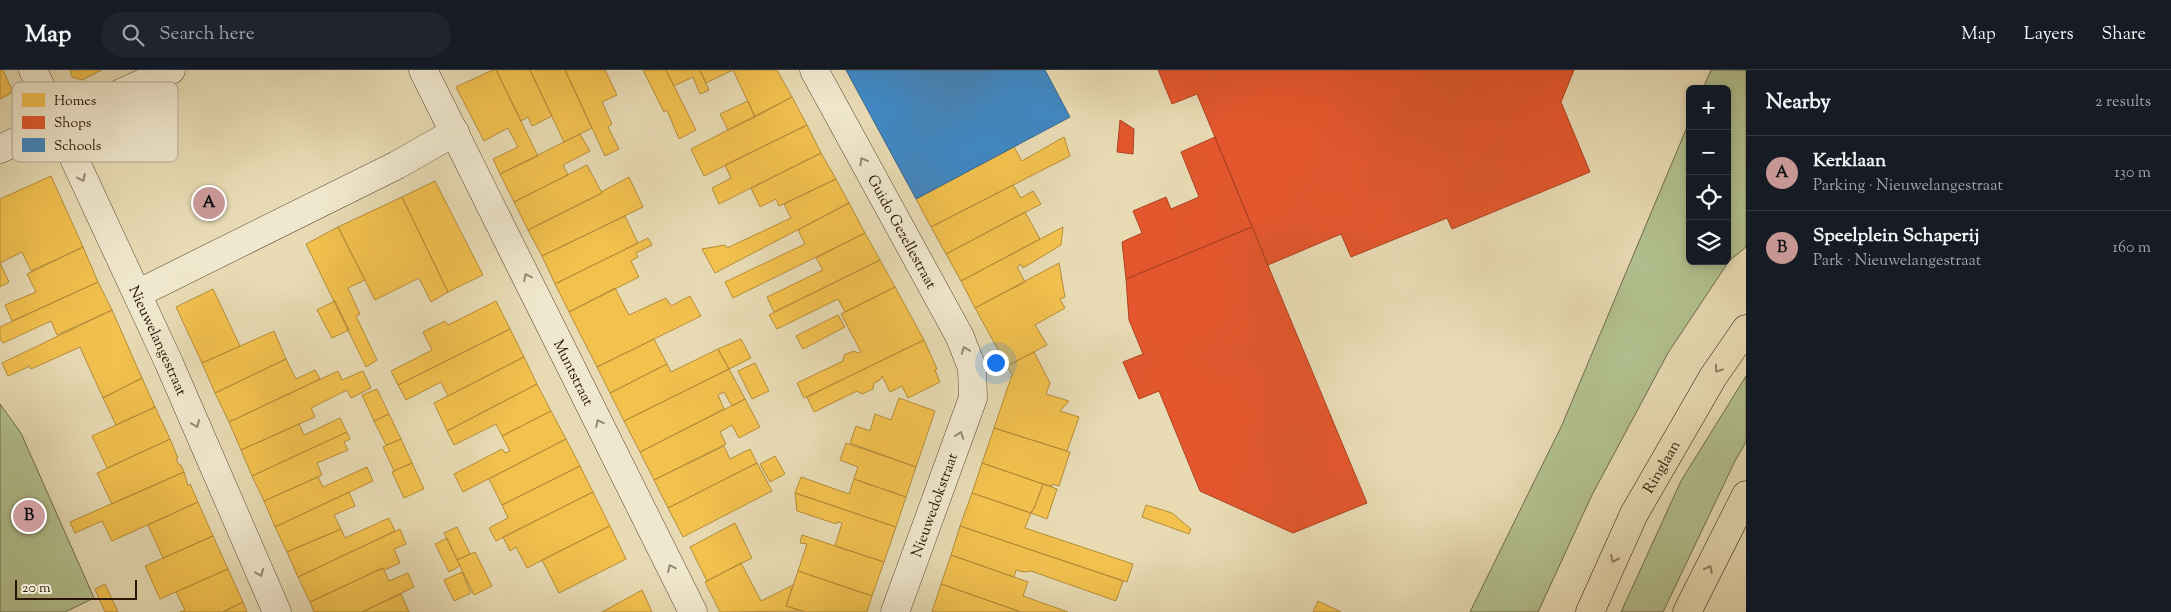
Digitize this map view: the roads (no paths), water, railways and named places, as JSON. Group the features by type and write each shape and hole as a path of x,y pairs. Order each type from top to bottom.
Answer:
{"main road":[{"name":"Ringlaan","path":"1590,612 1634,514 1713,377 1746,329"},
{"path":"1686,612 1746,495"}],"street":[{"name":"Nieuwelangestraat","path":"33,70 38,82"},
{"path":"146,82 171,70"},
{"name":"Muntstraat","path":"423,70 693,612"},
{"name":"Guido Gezellestraat","path":"814,70 960,337 972,368 973,398"},
{"path":"136,294 397,165 455,132"},
{"path":"0,149 12,144"},
{"name":"Nieuwelangestraat","path":"75,162 169,363 277,612"},
{"name":"Nieuwedokstraat","path":"895,612 973,398"}],"place":[{"name":"Kerklaan","path":"209,203"},
{"name":"Speelplein Schaperij","path":"29,516"}]}
